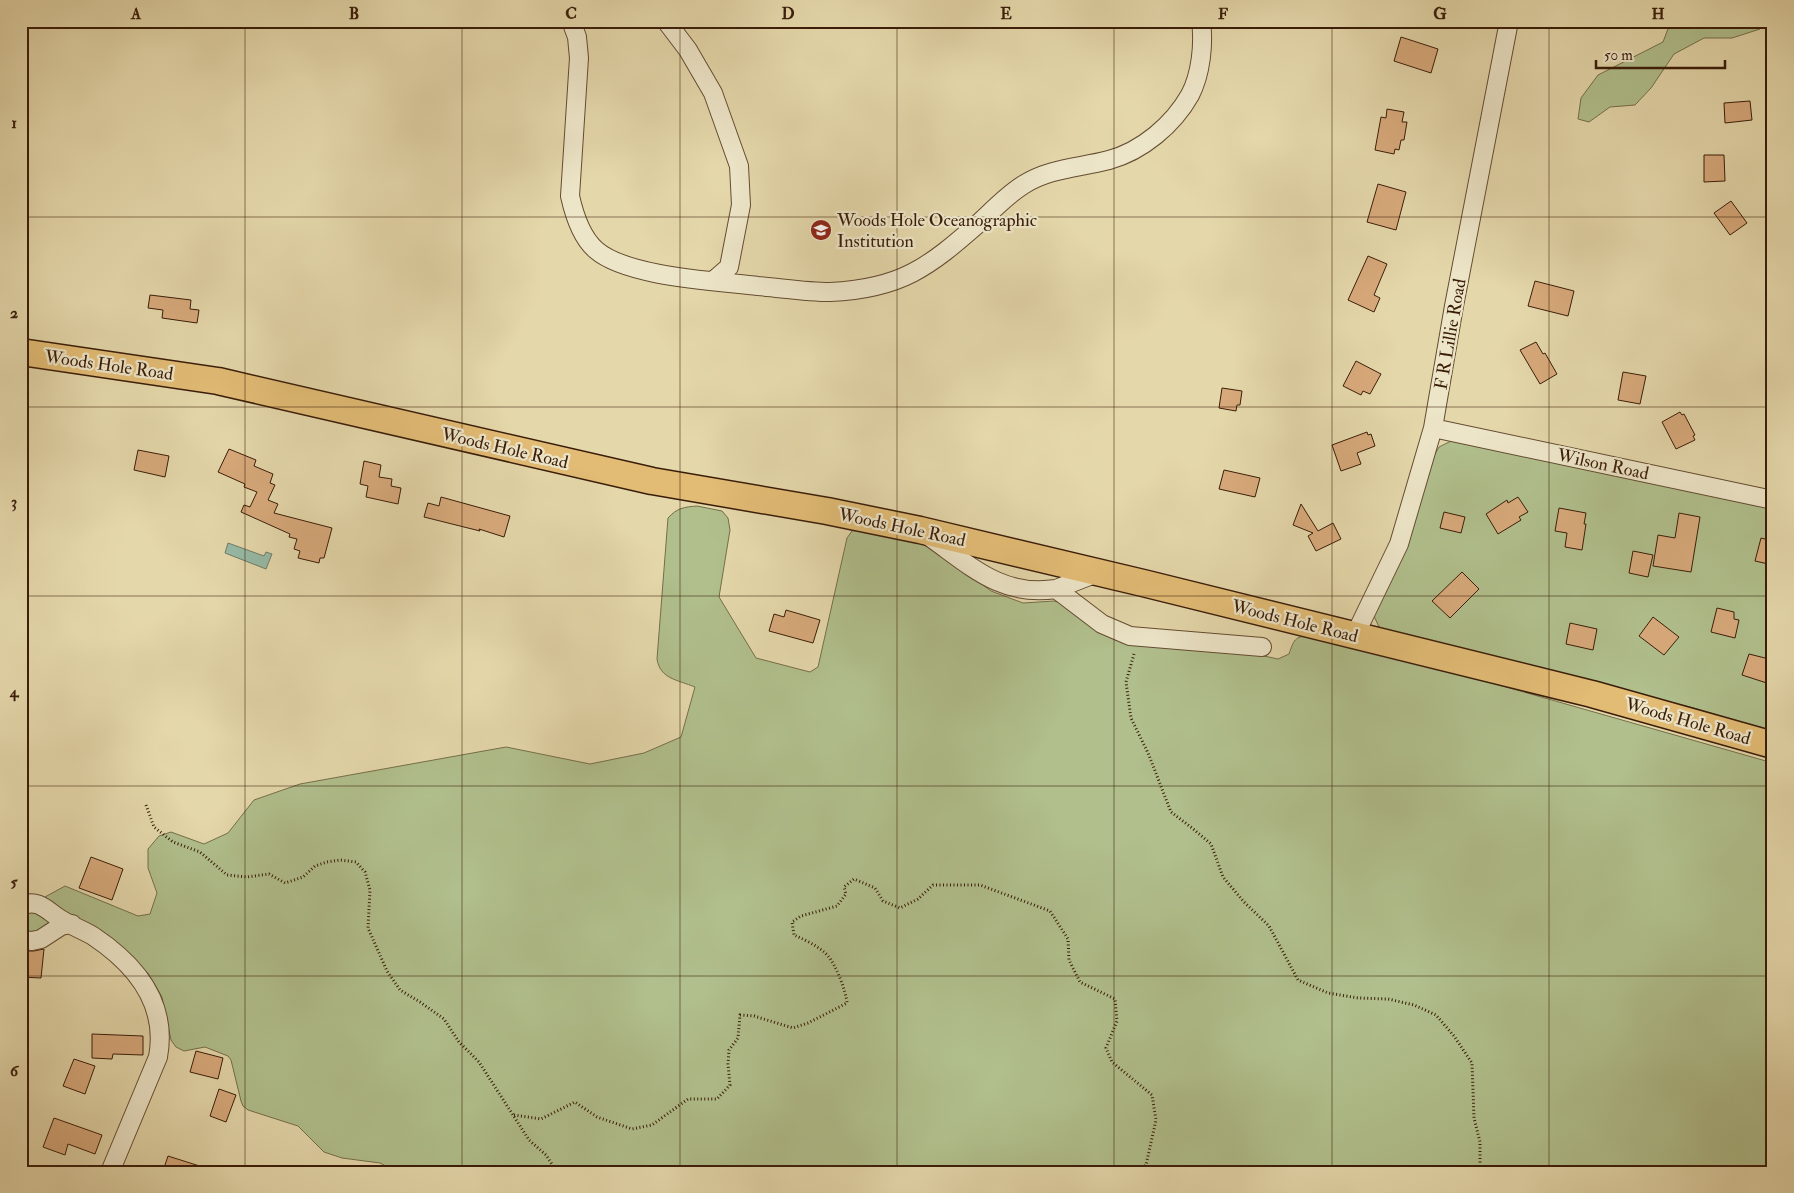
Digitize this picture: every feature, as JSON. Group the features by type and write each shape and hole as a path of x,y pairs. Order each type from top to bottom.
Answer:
{"highway":[{"name":"Woods Hole Road","path":"21,352 218,381 652,481 827,511 920,530 1592,694 1773,745"}],"street":[{"path":"571,21 577,37 579,68 570,196 576,216 587,239 595,249 605,257 624,266 668,275 822,292 846,292 879,286 913,273 944,253 1023,185 1056,170 1108,160 1138,148 1153,137 1184,104 1195,84 1200,62 1201,21"},
{"path":"666,21 688,50 713,93 739,166 740,205 729,267 714,281"},
{"name":"F R Lillie Road","path":"1355,635 1399,544 1433,428 1454,306 1509,21"},
{"name":"Wilson Road","path":"1433,428 1773,500"},
{"path":"920,530 990,580 1019,589 1039,592 1056,589 1097,572"},
{"path":"1056,589 1102,624 1130,636 1262,647"},
{"path":"21,906 33,904 43,906 61,920 94,936 129,967 149,991 158,1014 160,1042 158,1057 110,1172"},
{"path":"21,940 32,941 41,939 61,926 72,924"}],"path":[{"path":"1130,636 1134,656 1126,682 1131,718 1148,753 1171,812 1210,844 1223,877 1244,902 1269,926 1298,980 1328,993 1358,998 1388,999 1414,1005 1436,1015 1454,1036 1472,1063 1474,1118 1480,1142 1480,1172"},
{"path":"146,805 154,827 173,842 200,852 227,875 247,877 269,874 285,883 303,878 315,866 327,862 340,860 356,862 366,872 370,890 368,928 387,971 400,990 444,1019 459,1042 479,1062 529,1140 546,1155 557,1172"},
{"path":"514,1115 541,1119 575,1102 598,1117 632,1129 652,1125 688,1099 717,1099 730,1085 729,1050 738,1038 740,1015 754,1016 793,1028 808,1023 847,1004 845,990 828,956 810,943 794,935 792,922 801,916 837,906 846,894 844,887 854,879 876,888 884,902 900,908 918,899 933,885 980,885 1050,911 1068,940 1069,960 1080,982 1115,999 1117,1020 1106,1048 1112,1062 1152,1095 1156,1120 1146,1165 1135,1172"}],"shaded area":[{"path":"1671,21 1764,21 1760,29 1732,38 1704,38 1674,54 1651,88 1635,105 1610,107 1589,122 1578,119 1581,98 1598,75 1663,42"},
{"path":"1455,439 1773,509 1773,731 1694,708 1386,631 1379,627 1374,616 1435,454 1439,447"},
{"path":"697,506 722,511 728,518 730,530 719,597 756,658 810,672 818,667 847,538 852,531 860,529 924,542 991,591 1023,603 1054,601 1066,604 1096,630 1116,640 1255,654 1278,659 1289,654 1295,640 1310,635 1457,673 1773,763 1773,1172 397,1172 380,1163 342,1158 324,1152 298,1126 248,1110 241,1101 231,1060 228,1056 205,1047 184,1051 176,1047 171,1040 162,997 148,973 50,904 45,897 65,886 138,916 150,914 157,893 148,868 148,849 159,836 171,832 204,844 228,833 254,800 300,784 506,747 590,764 644,753 681,737 695,687 666,675 659,666 657,659 668,518 674,512 681,509"},
{"path":"228,543 264,556 266,552 272,554 266,569 225,553"},
{"path":"32,907 53,921 50,930 21,934 21,912"}],"building":[{"path":"1401,37 1438,49 1431,73 1394,61"},
{"path":"1750,101 1752,120 1725,123 1724,103"},
{"path":"1387,109 1404,112 1402,122 1407,122 1404,140 1401,140 1399,150 1395,149 1394,154 1375,150 1381,117 1386,118"},
{"path":"1704,155 1724,155 1725,181 1704,182"},
{"path":"1378,184 1406,192 1396,230 1367,222"},
{"path":"1731,201 1747,223 1730,235 1714,213"},
{"path":"1368,256 1387,264 1374,295 1380,298 1374,312 1348,300"},
{"path":"1535,281 1574,291 1568,316 1528,306"},
{"path":"150,295 191,300 190,309 199,310 197,323 162,318 163,310 148,308"},
{"path":"1536,342 1557,374 1540,384 1520,350"},
{"path":"1356,361 1381,374 1370,394 1363,391 1361,395 1343,386"},
{"path":"1623,372 1646,376 1640,404 1618,400"},
{"path":"1222,388 1242,391 1240,405 1237,405 1236,411 1219,408"},
{"path":"1680,412 1682,415 1684,414 1695,435 1693,436 1695,440 1676,449 1662,422"},
{"path":"1367,432 1368,435 1371,434 1375,446 1357,453 1361,464 1341,471 1332,445"},
{"path":"229,449 256,460 254,466 273,474 270,483 275,485 268,500 278,504 274,513 332,528 324,558 320,558 319,563 298,558 300,551 294,549 297,539 289,537 290,534 241,512 244,505 250,507 257,492 244,487 245,484 218,472"},
{"path":"138,450 169,456 165,477 134,470"},
{"path":"364,461 381,465 379,477 392,479 391,486 401,488 398,504 366,497 368,486 360,484"},
{"path":"1224,470 1260,478 1255,497 1219,489"},
{"path":"441,497 510,516 504,537 479,529 480,531 424,517 428,503 439,506"},
{"path":"1518,497 1528,512 1519,517 1521,520 1498,534 1486,514 1507,500 1508,503"},
{"path":"1301,504 1318,531 1333,523 1341,539 1316,551 1308,536 1313,533 1293,525"},
{"path":"1559,508 1586,513 1582,550 1565,547 1567,533 1555,531"},
{"path":"1444,512 1465,517 1461,533 1440,528"},
{"path":"1679,513 1700,517 1691,572 1653,566 1658,535 1675,538"},
{"path":"1761,538 1773,541 1773,565 1755,561"},
{"path":"1633,551 1653,555 1648,577 1629,573"},
{"path":"1462,572 1479,589 1450,618 1432,601"},
{"path":"1717,608 1734,612 1734,619 1739,620 1735,638 1711,632"},
{"path":"786,610 820,620 813,643 769,631 774,614 784,617"},
{"path":"1653,617 1679,637 1664,655 1639,636"},
{"path":"1570,623 1597,629 1593,650 1566,644"},
{"path":"1749,654 1773,660 1773,685 1742,675"},
{"path":"91,857 123,869 112,900 79,888"},
{"path":"44,949 41,978 21,977 21,951"},
{"path":"92,1034 143,1036 143,1055 113,1054 112,1059 92,1058"},
{"path":"196,1051 223,1058 218,1079 190,1072"},
{"path":"74,1059 95,1066 85,1094 63,1086"},
{"path":"219,1089 236,1095 226,1122 210,1116"},
{"path":"54,1118 102,1135 95,1154 68,1144 65,1155 43,1147"},
{"path":"168,1156 209,1169 209,1172 165,1172 166,1169 164,1168"}],"place":[{"name":"Woods Hole Oceanographic Institution","path":"821,230"}]}
